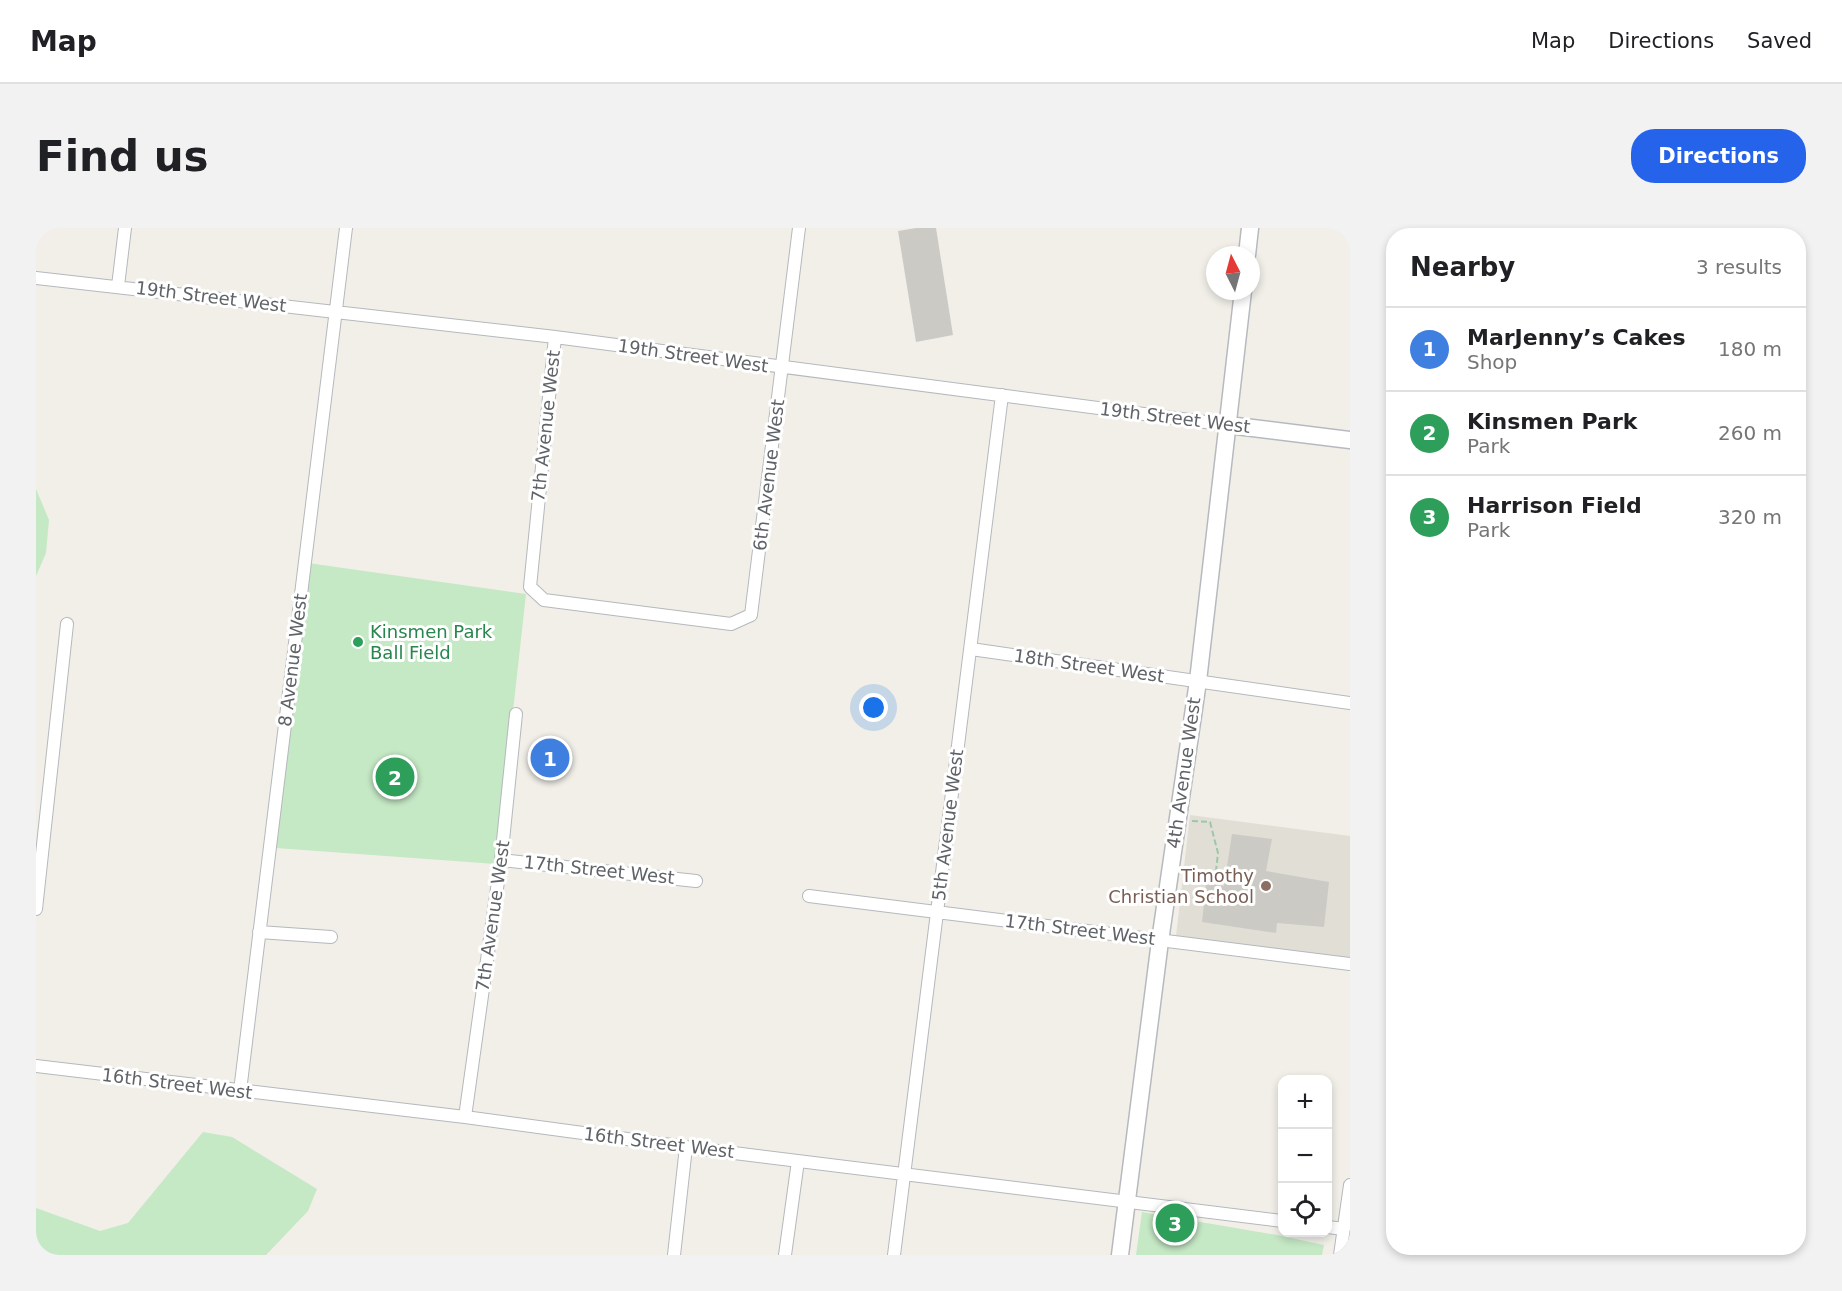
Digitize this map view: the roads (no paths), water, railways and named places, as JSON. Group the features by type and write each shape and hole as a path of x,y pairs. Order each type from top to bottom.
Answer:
{"street":[{"path":"118,286 125,228"},
{"name":"8 Avenue West","path":"240,1091 346,228"},
{"name":"6th Avenue West","path":"752,615 799,228"},
{"path":"1248,246 1250,228"},
{"name":"19th Street West","path":"36,278 555,337 1350,440"},
{"name":"4th Avenue West","path":"1120,1255 1160,941 1198,681 1242,300"},
{"name":"7th Avenue West","path":"555,337 530,586 543,600 731,624 752,615"},
{"name":"5th Avenue West","path":"894,1255 1002,395"},
{"path":"36,909 67,624"},
{"name":"18th Street West","path":"971,649 1350,703"},
{"name":"7th Avenue West","path":"465,1117 501,860 516,714"},
{"name":"17th Street West","path":"501,860 696,881"},
{"name":"17th Street West","path":"809,896 1350,964"},
{"path":"259,932 331,937"},
{"name":"16th Street West","path":"36,1066 465,1117 1126,1203 1278,1221"},
{"path":"674,1255 687,1147"},
{"path":"785,1255 798,1161"},
{"path":"1340,1255 1350,1185"},
{"path":"1332,1228 1344,1229"}],"place":[{"name":"Kinsmen Park Ball Field","path":"358,642"},
{"name":"MarJenny’s Cakes","path":"550,758"},
{"name":"Kinsmen Park","path":"395,777"},
{"name":"Timothy Christian School","path":"1266,886"},
{"name":"Harrison Field","path":"1175,1223"}]}
